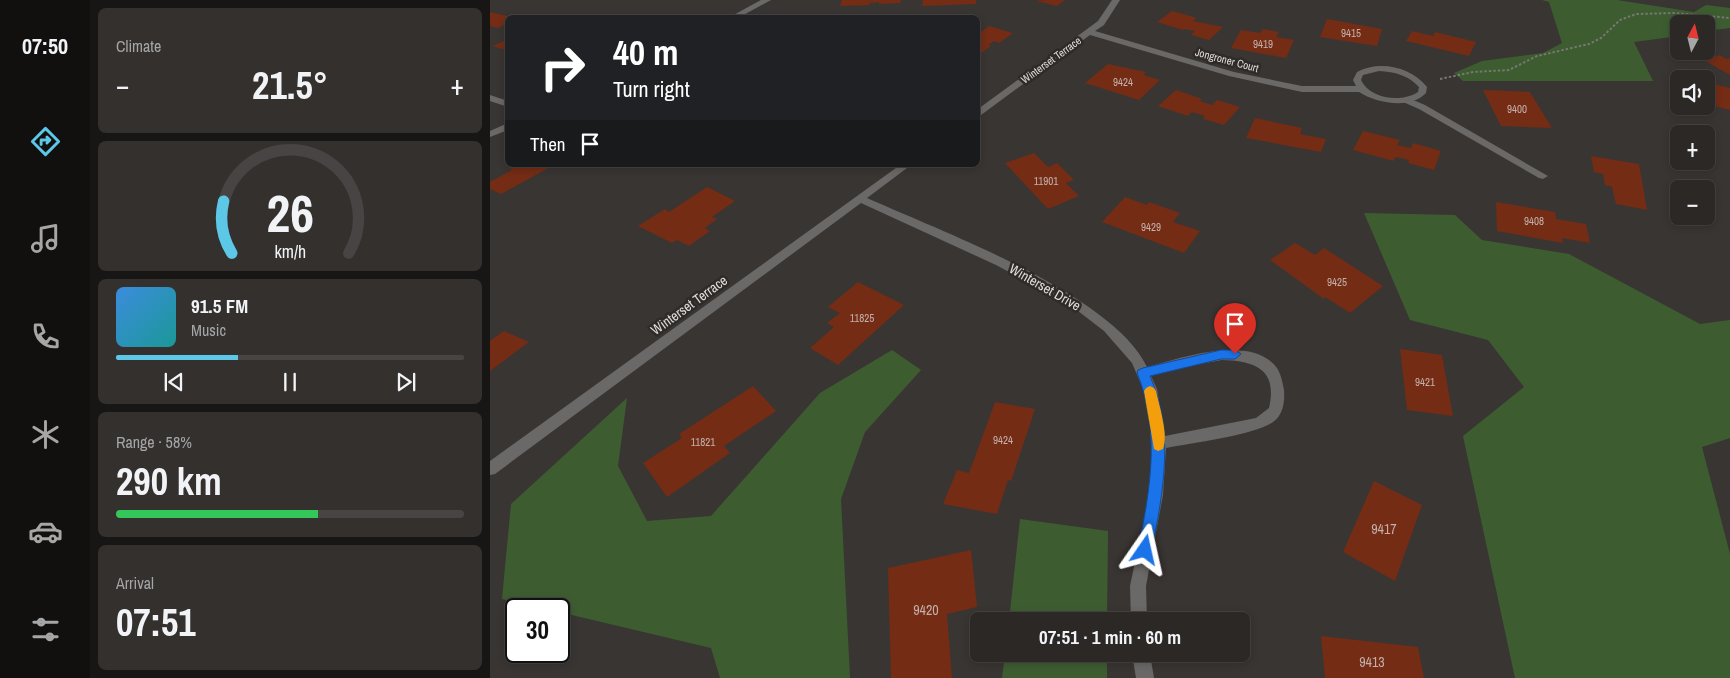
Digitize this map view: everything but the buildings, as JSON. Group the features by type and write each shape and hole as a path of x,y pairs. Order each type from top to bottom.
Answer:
{"street":[{"path":"737,15 768,0"},
{"name":"Winterset Terrace","path":"980,112 1090,32 1105,18 1116,0"},
{"name":"Jongroner Court","path":"1090,32 1241,76 1302,89 1361,89 1381,99 1406,100"},
{"path":"1361,89 1356,83 1356,77 1360,72 1368,69 1390,68 1407,73 1419,80 1423,87 1422,93 1416,98 1406,100"},
{"path":"490,98 505,103"},
{"path":"1406,100 1422,107 1543,176"},
{"path":"490,134 505,127"},
{"name":"Winterset Terrace","path":"490,469 903,167"},
{"name":"Winterset Drive","path":"860,199 1000,262 1073,301 1108,328 1137,360 1150,389 1158,443 1156,495 1138,586 1139,612"},
{"path":"1143,373 1221,355 1235,354 1261,361 1272,370 1277,386 1278,406 1272,416 1258,424 1158,443"},
{"path":"1142,662 1145,678"}],"path":[{"path":"1419,80 1449,78 1473,72 1509,70 1537,56 1593,42 1620,20 1636,14 1676,13 1730,18"}],"green space":[{"path":"1542,0 1617,0 1694,12 1706,5 1730,8 1730,28 1715,30 1715,15 1670,15 1670,37 1634,42 1653,81 1463,81 1454,73 1482,61 1543,53 1562,43 1549,2"},
{"path":"1364,213 1455,215 1482,240 1569,254 1700,324 1730,320 1730,438 1702,447 1730,554 1730,678 1515,678 1463,436 1524,387 1488,340 1410,320"},
{"path":"892,350 921,370 865,432 841,499 850,678 720,678 711,648 570,615 570,598 502,599 511,504 627,398 618,466 647,521 711,516 820,393"},
{"path":"1020,519 1108,531 1107,612 1010,612"},
{"path":"1004,662 1107,662 1107,678 1002,678"}],"slow traffic":[{"path":"1150,391 1157,427 1158,445"}],"route":[{"path":"1145,550 1156,495 1159,456 1157,427 1150,389 1143,373 1221,355 1235,354"}]}
